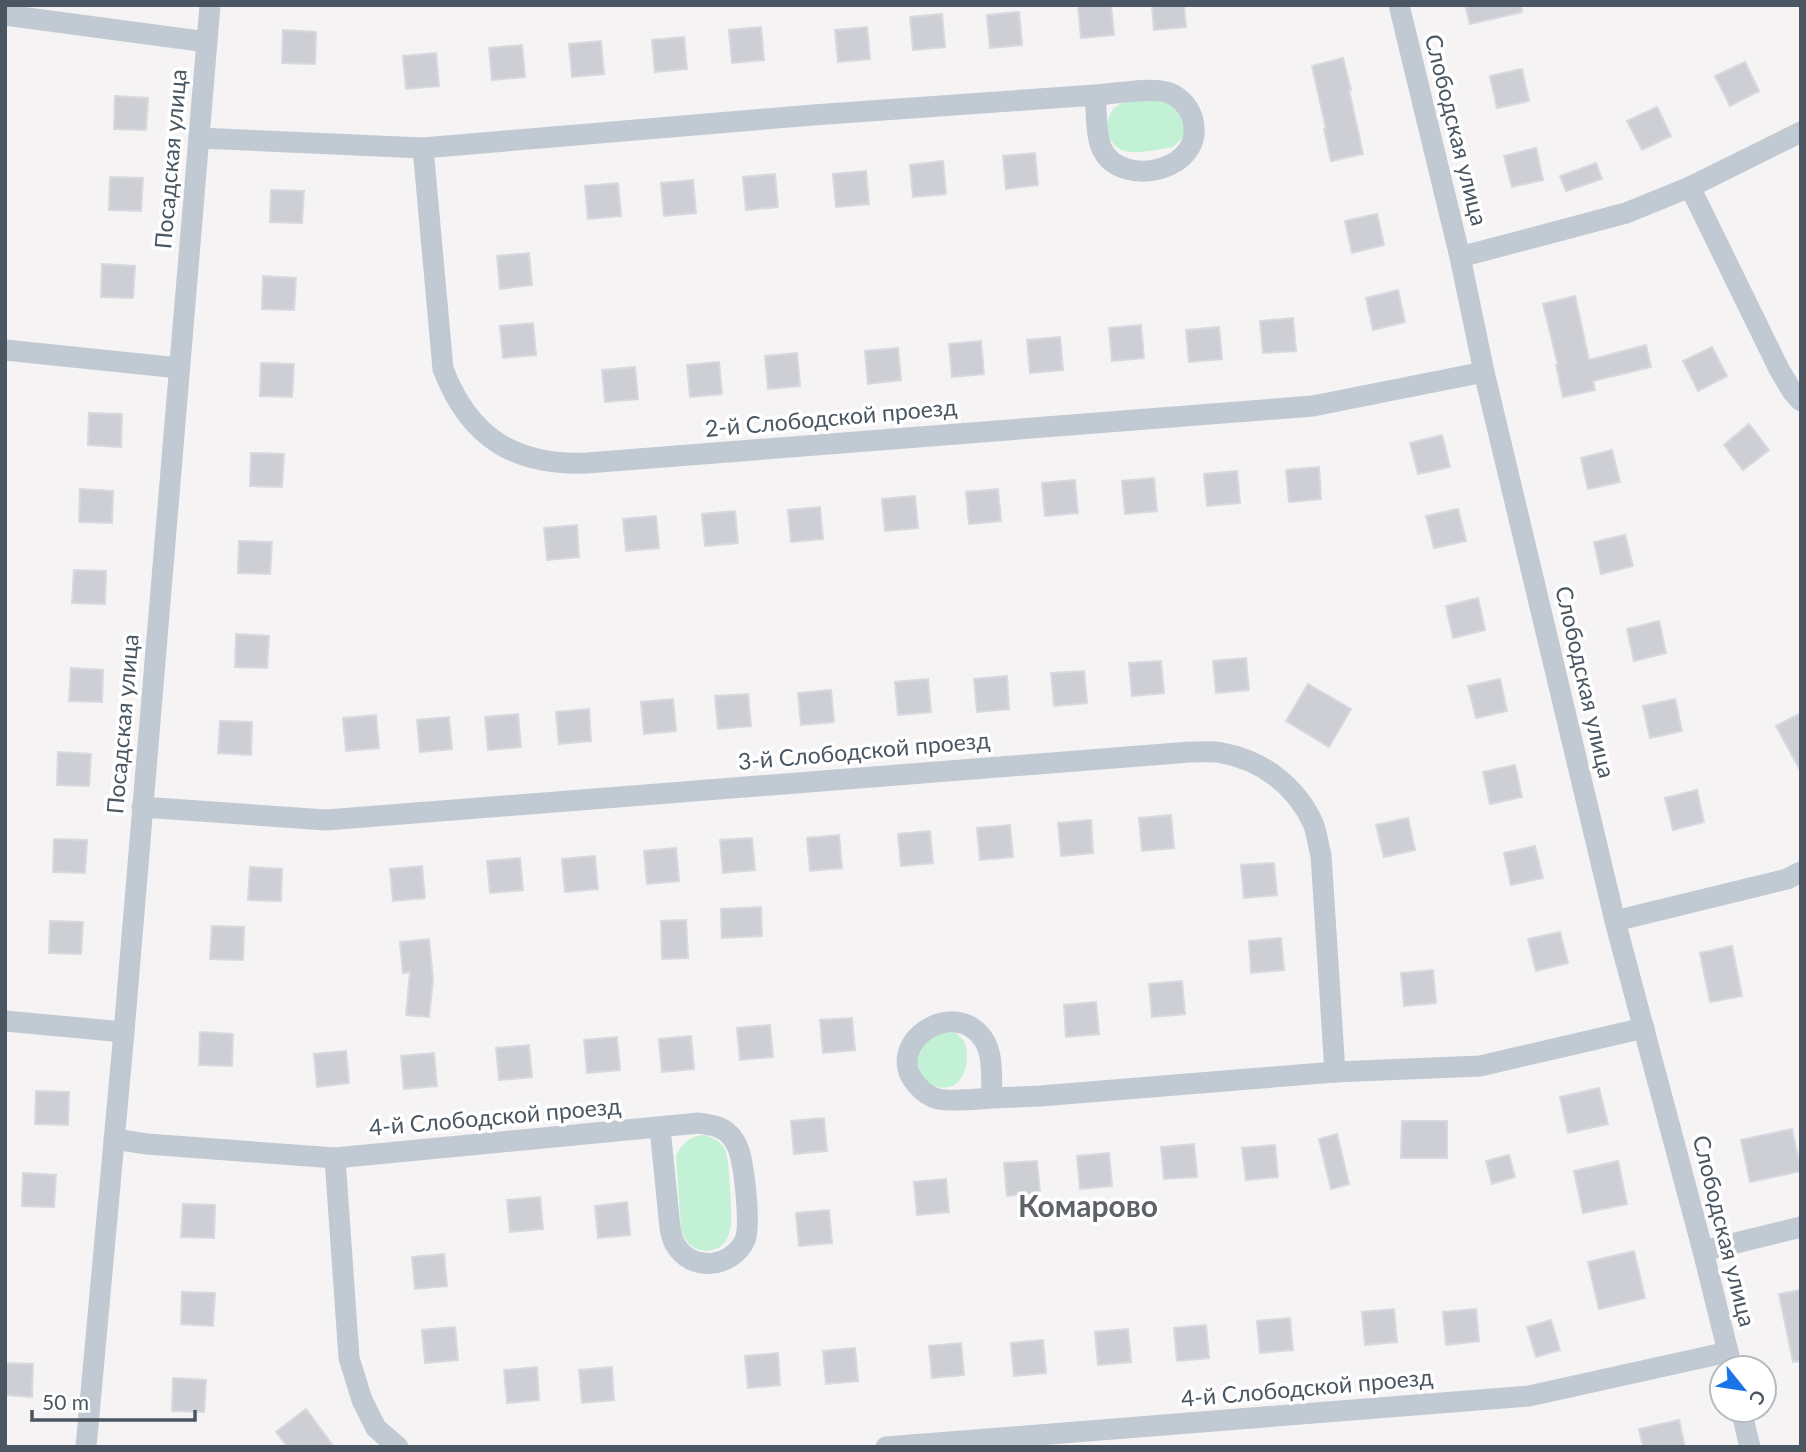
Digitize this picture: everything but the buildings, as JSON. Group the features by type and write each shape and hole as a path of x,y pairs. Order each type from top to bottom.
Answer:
{"street":[{"name":"Посадская улица","path":"86,1447 124,1032 210,5"},
{"name":"Слободская улица","path":"1399,5 1615,921 1729,1354"},
{"path":"5,15 207,42"},
{"path":"200,138 424,148 1151,90 1167,92 1180,99 1190,111 1194,125 1193,140 1186,154 1175,164 1142,171 1126,169 1113,162 1103,151 1098,136 1095,95"},
{"path":"1460,257 1626,214 1690,187 1801,132"},
{"name":"2-й Слободской проезд","path":"424,148 443,369 451,391 463,411 497,443 540,461 587,463 1313,406 1484,372"},
{"path":"1690,187 1779,369 1791,391 1801,401"},
{"path":"5,350 178,368"},
{"name":"3-й Слободской проезд","path":"142,807 326,820 1162,754 1221,752 1250,760 1277,776 1298,798 1313,825 1321,855 1335,1072"},
{"path":"1615,921 1787,879 1801,872"},
{"path":"5,1021 124,1032"},
{"path":"992,1098 989,1056 985,1042 975,1030 962,1023 943,1022 929,1027 917,1036 909,1050 908,1065 912,1080 922,1091 943,1099 992,1098 1040,1096 1335,1072 1480,1066 1644,1028"},
{"name":"4-й Слободской проезд","path":"114,1139 147,1144 335,1158 699,1123 714,1125 728,1132 737,1144 748,1222 746,1237 738,1250 726,1260 712,1264 696,1262 683,1255 674,1243 670,1228 660,1128"},
{"path":"335,1158 349,1358 362,1400 376,1427 398,1447"},
{"path":"1703,1251 1801,1227"},
{"name":"4-й Слободской проезд","path":"886,1447 1529,1396 1708,1364"},
{"path":"1744,1424 1750,1447"}],"green space":[{"path":"1161,99 1174,103 1187,124 1183,137 1173,147 1129,152 1114,144 1110,138 1108,122 1115,108 1130,101"},
{"path":"955,1032 962,1039 967,1052 964,1072 952,1086 929,1086 917,1061 919,1044 927,1034"},
{"path":"705,1135 718,1141 726,1152 731,1209 731,1226 727,1239 717,1249 707,1251 691,1245 681,1230 676,1156 688,1141"}],"district":[{"name":"Комарово","path":"1088,1207"}]}
